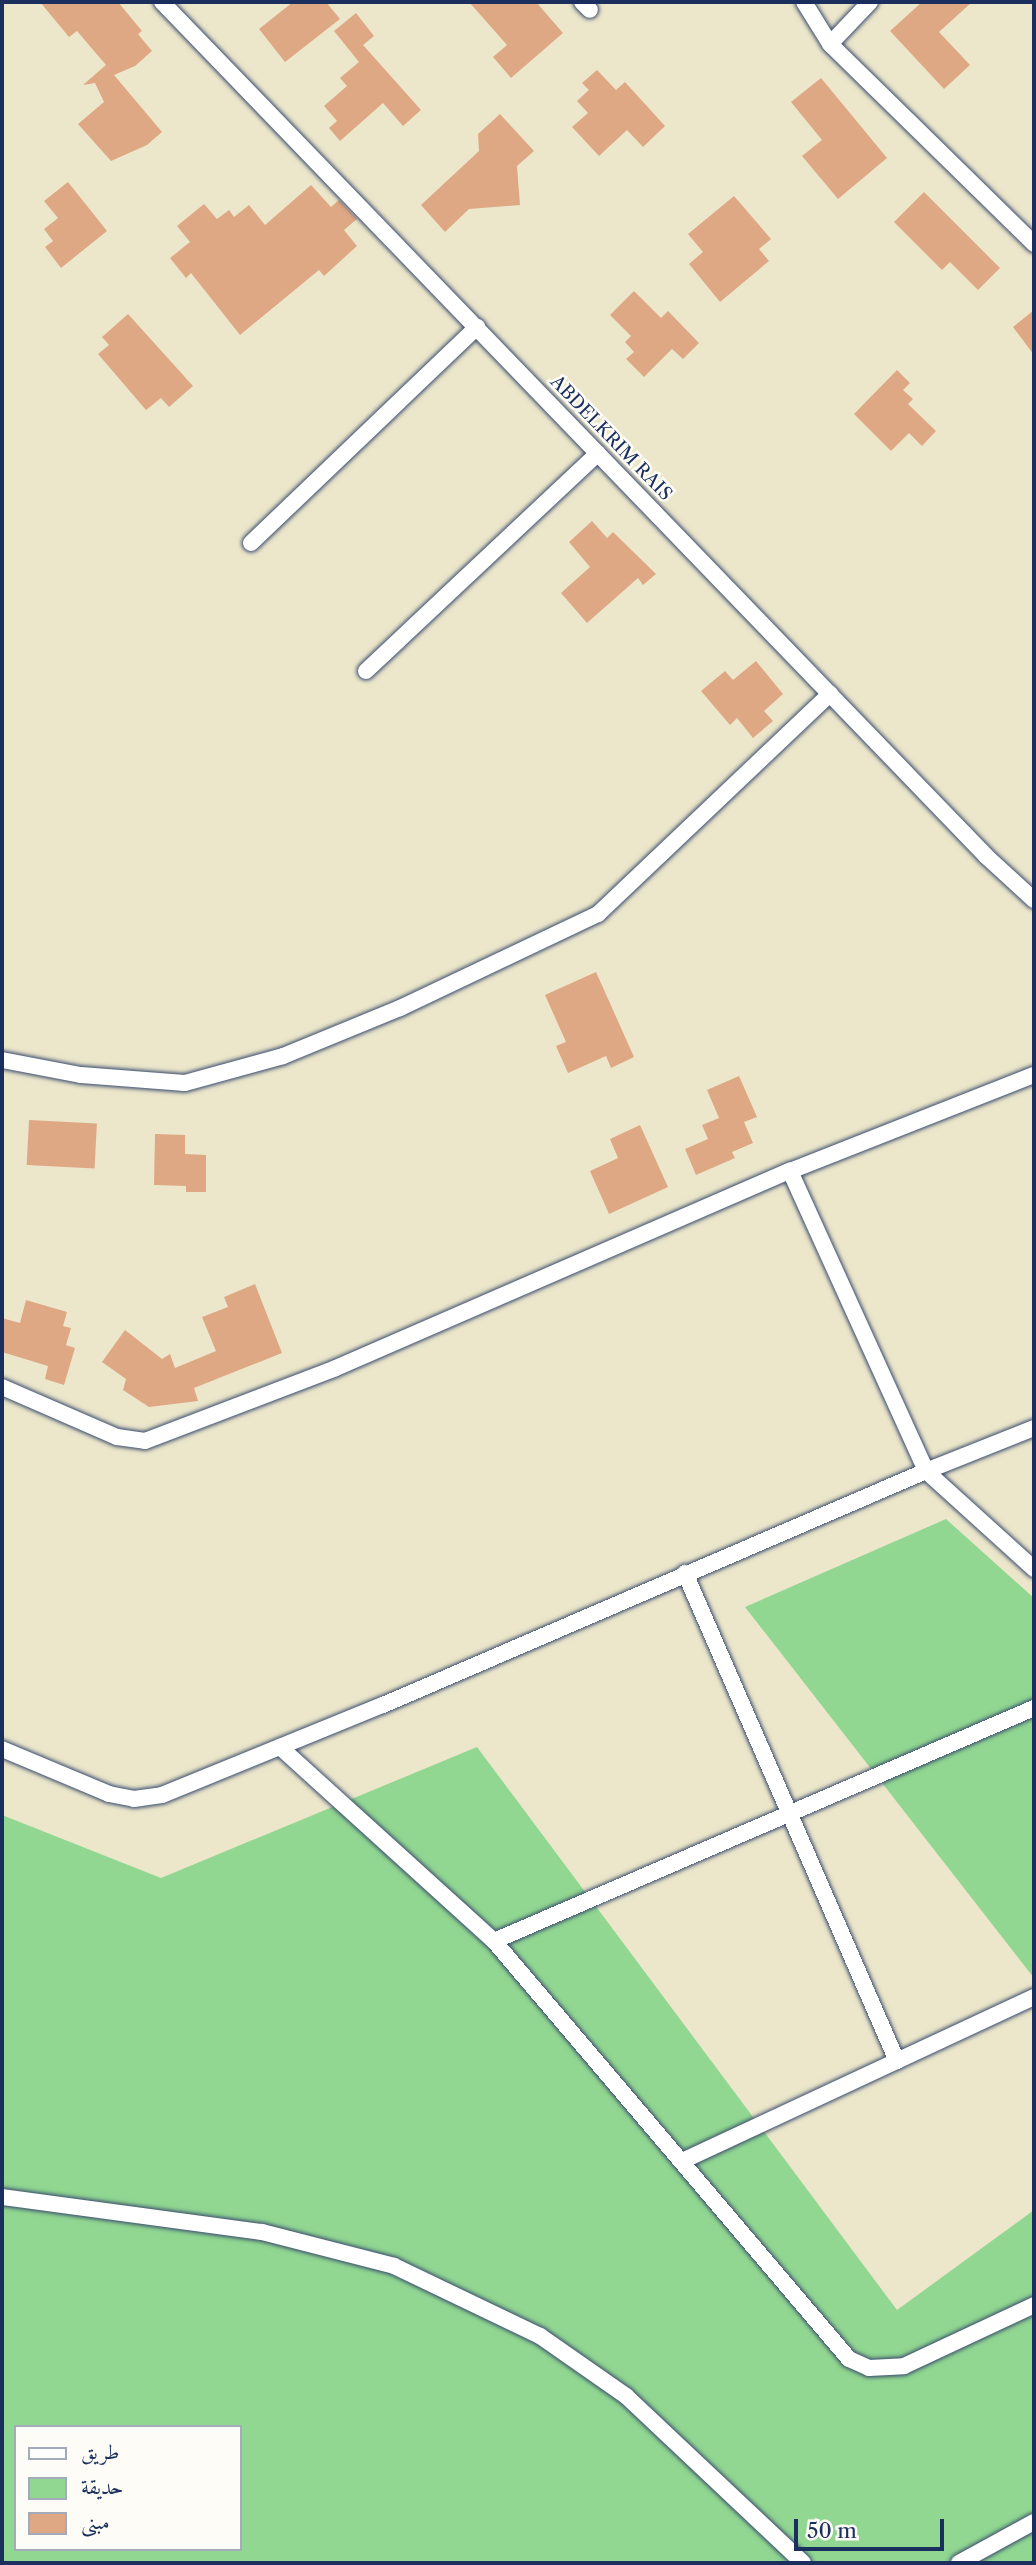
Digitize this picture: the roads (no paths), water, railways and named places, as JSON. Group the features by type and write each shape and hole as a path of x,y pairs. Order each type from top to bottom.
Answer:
{"street":[{"name":"ABDELKRIM RAIS","path":"162,2 986,856 1034,900"},
{"path":"804,2 830,44 1034,244"},
{"path":"830,44 870,2"},
{"path":"251,543 477,327"},
{"path":"366,671 598,453"},
{"path":"2,1060 81,1075 184,1083 284,1056 400,1008 598,914 830,694"},
{"path":"2,1387 117,1437 145,1441 336,1368 790,1171 1034,1076"},
{"path":"790,1171 926,1471 1034,1569"},
{"path":"2,1749 87,1786 134,1799 162,1795 926,1471 1034,1428"},
{"path":"685,1573 897,2061"},
{"path":"494,1941 1034,1708"},
{"path":"280,1747 494,1941 849,2359 869,2368 904,2366 1034,2305"},
{"path":"682,2161 1034,1997"},
{"path":"2,2197 262,2232 394,2266 540,2336 626,2396 803,2563"},
{"path":"959,2563 1034,2522"}]}
